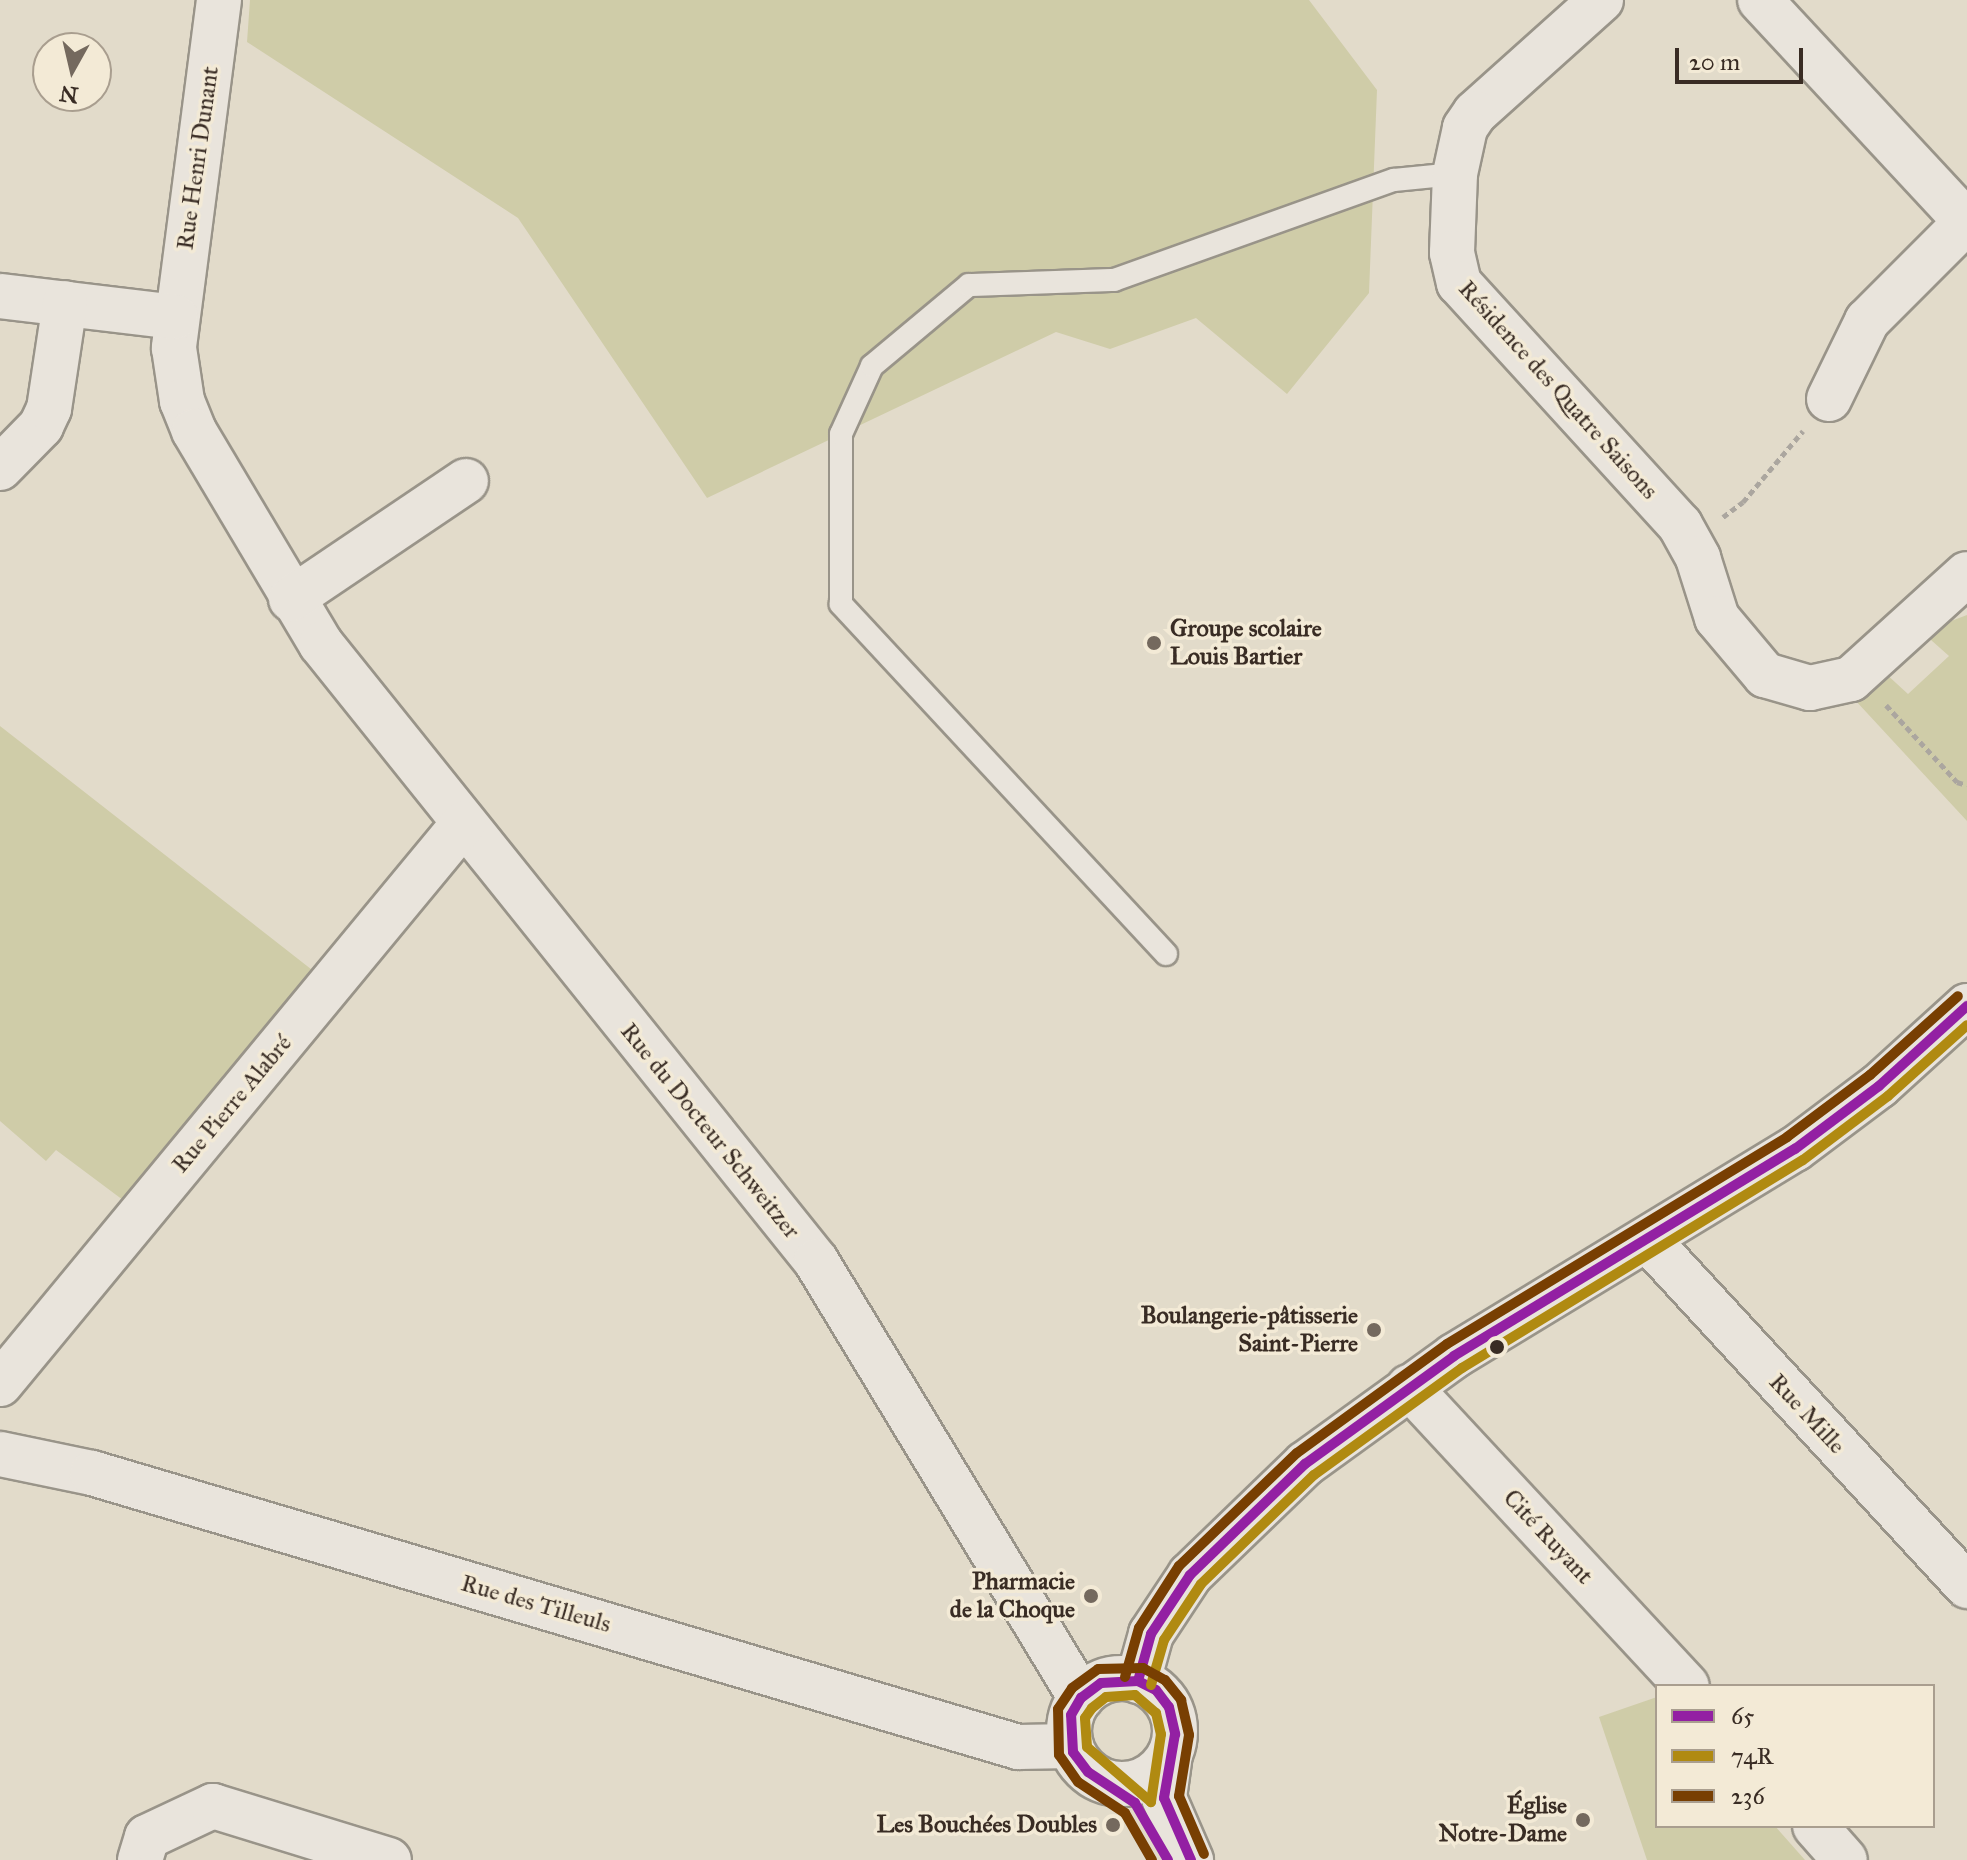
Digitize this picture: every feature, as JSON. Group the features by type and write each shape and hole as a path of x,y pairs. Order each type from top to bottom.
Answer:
{"street":[{"name":"Rue Henri Dunant","path":"176,317 219,0"},
{"name":"Résidence des Quatre Saisons","path":"1601,0 1475,113 1458,148 1455,174 1452,253 1459,283 1691,542 1717,618 1765,675 1810,688 1840,684 1857,674 1967,574"},
{"path":"1760,0 1967,222 1867,321 1829,399"},
{"path":"0,296 176,317"},
{"path":"0,468 41,426 49,409 65,303"},
{"name":"Rue du Docteur Schweitzer","path":"176,317 176,375 190,421 291,599 463,824 816,1261 1081,1698"},
{"path":"291,599 466,481"},
{"name":"Rue Pierre Alabré","path":"0,1384 463,824"},
{"path":"1138,1681 1151,1634 1190,1575 1223,1538 1354,1424 1795,1149 1879,1086 1967,1006"},
{"name":"Rue Mille","path":"1648,1240 1967,1586"},
{"name":"Cité Ruyant","path":"1409,1387 1685,1684"},
{"name":"Rue des Tilleuls","path":"0,1454 92,1473 1018,1747 1071,1746"},
{"path":"1168,1860 1141,1812 1112,1783 1088,1772 1071,1746 1070,1721 1081,1698 1106,1681 1138,1681 1156,1690 1172,1713 1175,1734 1164,1798 1191,1860"},
{"path":"1112,1783 1146,1779 1170,1754"},
{"path":"140,1860 147,1837 213,1806 389,1860"},
{"path":"1817,1828 1845,1860"}],"lane":[{"path":"1166,954 841,604 841,434 872,366 969,285 1114,280 1394,180 1455,174"}],"path":[{"path":"1691,542 1743,502 1829,399"},
{"path":"1857,674 1957,782 1967,785"}],"shaded area":[{"path":"250,0 1309,0 1377,90 1369,293 1287,394 1196,318 1110,349 1056,332 707,498 518,218 247,42"},
{"path":"1967,615 1967,821 1855,700 1884,672 1908,694 1949,656 1922,632"},
{"path":"0,726 316,973 131,1206 56,1150 46,1161 0,1121"},
{"path":"1655,1698 1655,1828 1777,1828 1805,1860 1647,1860 1599,1717"}],"transit line":[{"name":"236","path":"1125,1677 1139,1628 1179,1566 1297,1453 1447,1344 1787,1137 1870,1075 1958,996"},
{"name":"65","path":"1138,1681 1151,1634 1190,1575 1305,1464 1454,1356 1795,1149 1879,1086 1967,1006"},
{"name":"74R","path":"1151,1685 1164,1640 1201,1584 1314,1475 1462,1368 1803,1160 1888,1096 1967,1025"},
{"name":"236","path":"1152,1860 1125,1813 1078,1782 1059,1755 1058,1709 1072,1688 1098,1669 1143,1668 1165,1680 1181,1700 1189,1735 1179,1796 1204,1854"},
{"name":"65","path":"1168,1860 1135,1803 1088,1772 1073,1752 1071,1715 1081,1698 1101,1683 1138,1681 1156,1690 1169,1707 1175,1734 1164,1798 1191,1860"},
{"name":"74R","path":"1135,1695 1156,1713 1161,1734 1151,1802 1087,1747 1085,1718 1092,1708 1106,1697 1135,1695"}],"place":[{"name":"Groupe scolaire Louis Bartier","path":"1154,643"},
{"name":"Boulangerie-pâtisserie Saint-Pierre","path":"1374,1330"},
{"name":"Pharmacie de la Choque","path":"1091,1596"},
{"name":"Église Notre-Dame","path":"1583,1820"},
{"name":"Les Bouchées Doubles","path":"1113,1825"}]}
